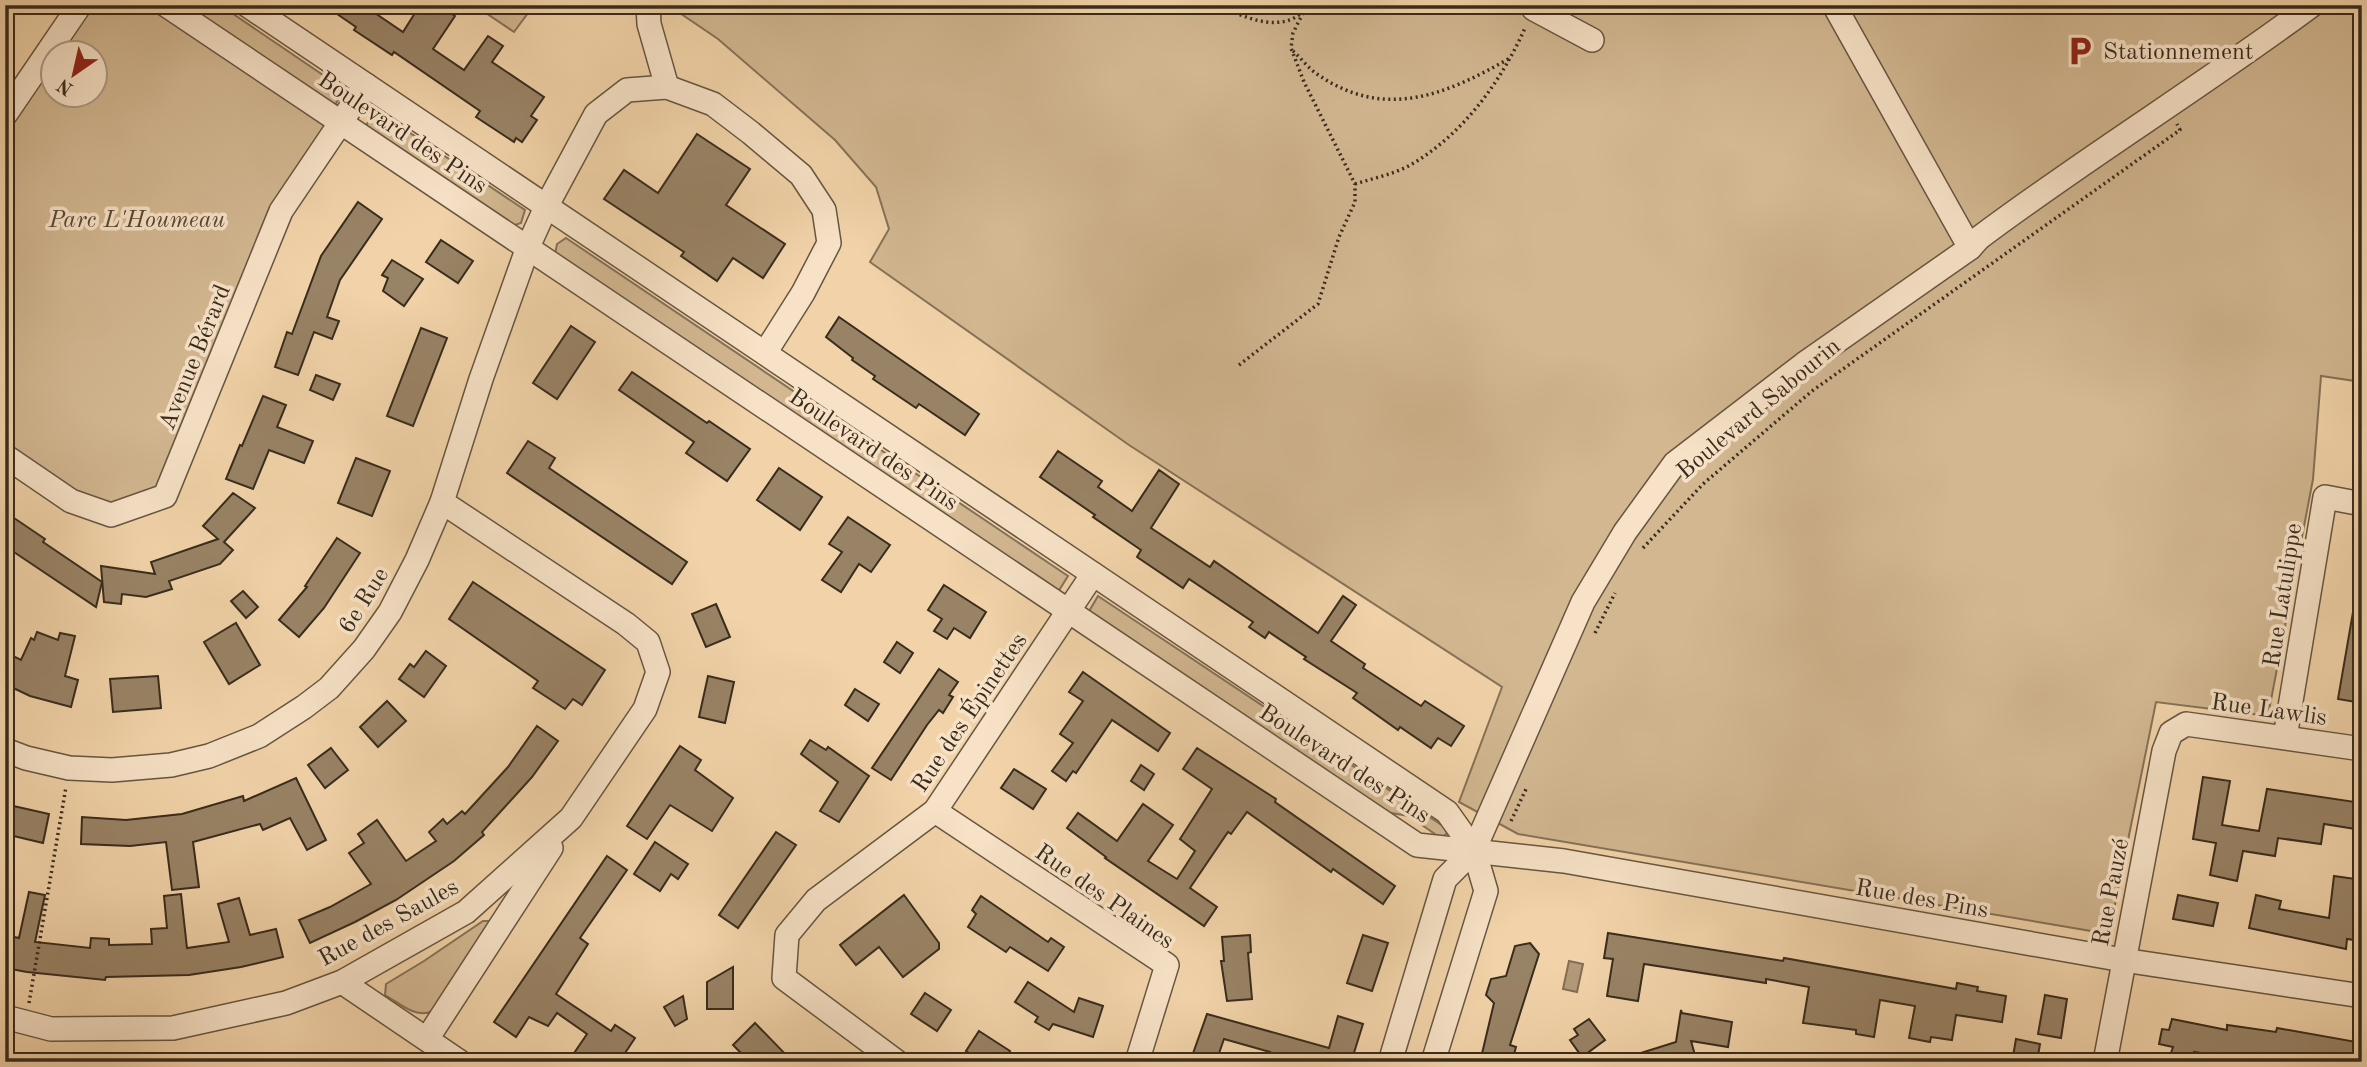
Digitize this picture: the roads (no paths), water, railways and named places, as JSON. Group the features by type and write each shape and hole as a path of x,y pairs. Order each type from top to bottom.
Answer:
{"street":[{"path":"5,116 80,5"},
{"name":"Boulevard des Pins","path":"166,5 1417,845 1474,850"},
{"name":"Boulevard des Pins","path":"247,5 1447,812 1474,850"},
{"path":"648,5 649,24 667,88 712,104 751,133 801,175 824,211 829,243 803,293 765,353"},
{"path":"1834,5 1970,248"},
{"name":"Boulevard Sabourin","path":"1390,1062 1445,879 1474,850 1583,601 1625,532 1675,463 1804,364 1970,248 1979,238 2046,188 2312,5"},
{"path":"1534,7 1592,40"},
{"name":"Avenue Bérard","path":"5,456 71,500 111,515 165,496 281,211 366,85"},
{"name":"6e Rue","path":"5,750 69,768 111,770 172,765 209,756 259,736 329,688 356,659 390,612 417,561 442,502 481,379 528,247 596,114 627,90 667,88"},
{"name":"Rue Latulippe","path":"2285,737 2325,498 2362,504"},
{"name":"Rue des Saules","path":"15,1019 51,1029 173,1028 286,1003 342,982 466,912 571,818 645,709 658,672 648,642 626,624 442,502"},
{"name":"Rue des Épinettes","path":"897,1062 784,978 787,935 816,900 935,811 1093,574"},
{"name":"Rue Lawlis","path":"2171,733 2186,724 2362,749"},
{"name":"Rue Pauzé","path":"2105,1062 2164,751 2171,733"},
{"name":"Rue des Plaines","path":"935,811 1167,965 1137,1062"},
{"path":"427,1039 571,818"},
{"path":"1433,1062 1486,891 1474,850"},
{"name":"Rue des Pins","path":"1474,850 1564,861 2123,960 2362,996"},
{"path":"342,982 460,1062"}],"place":[{"name":"Stationnement","path":"2080,51"}],"park label":[{"name":"Parc L'Houmeau","path":"137,219"}]}
